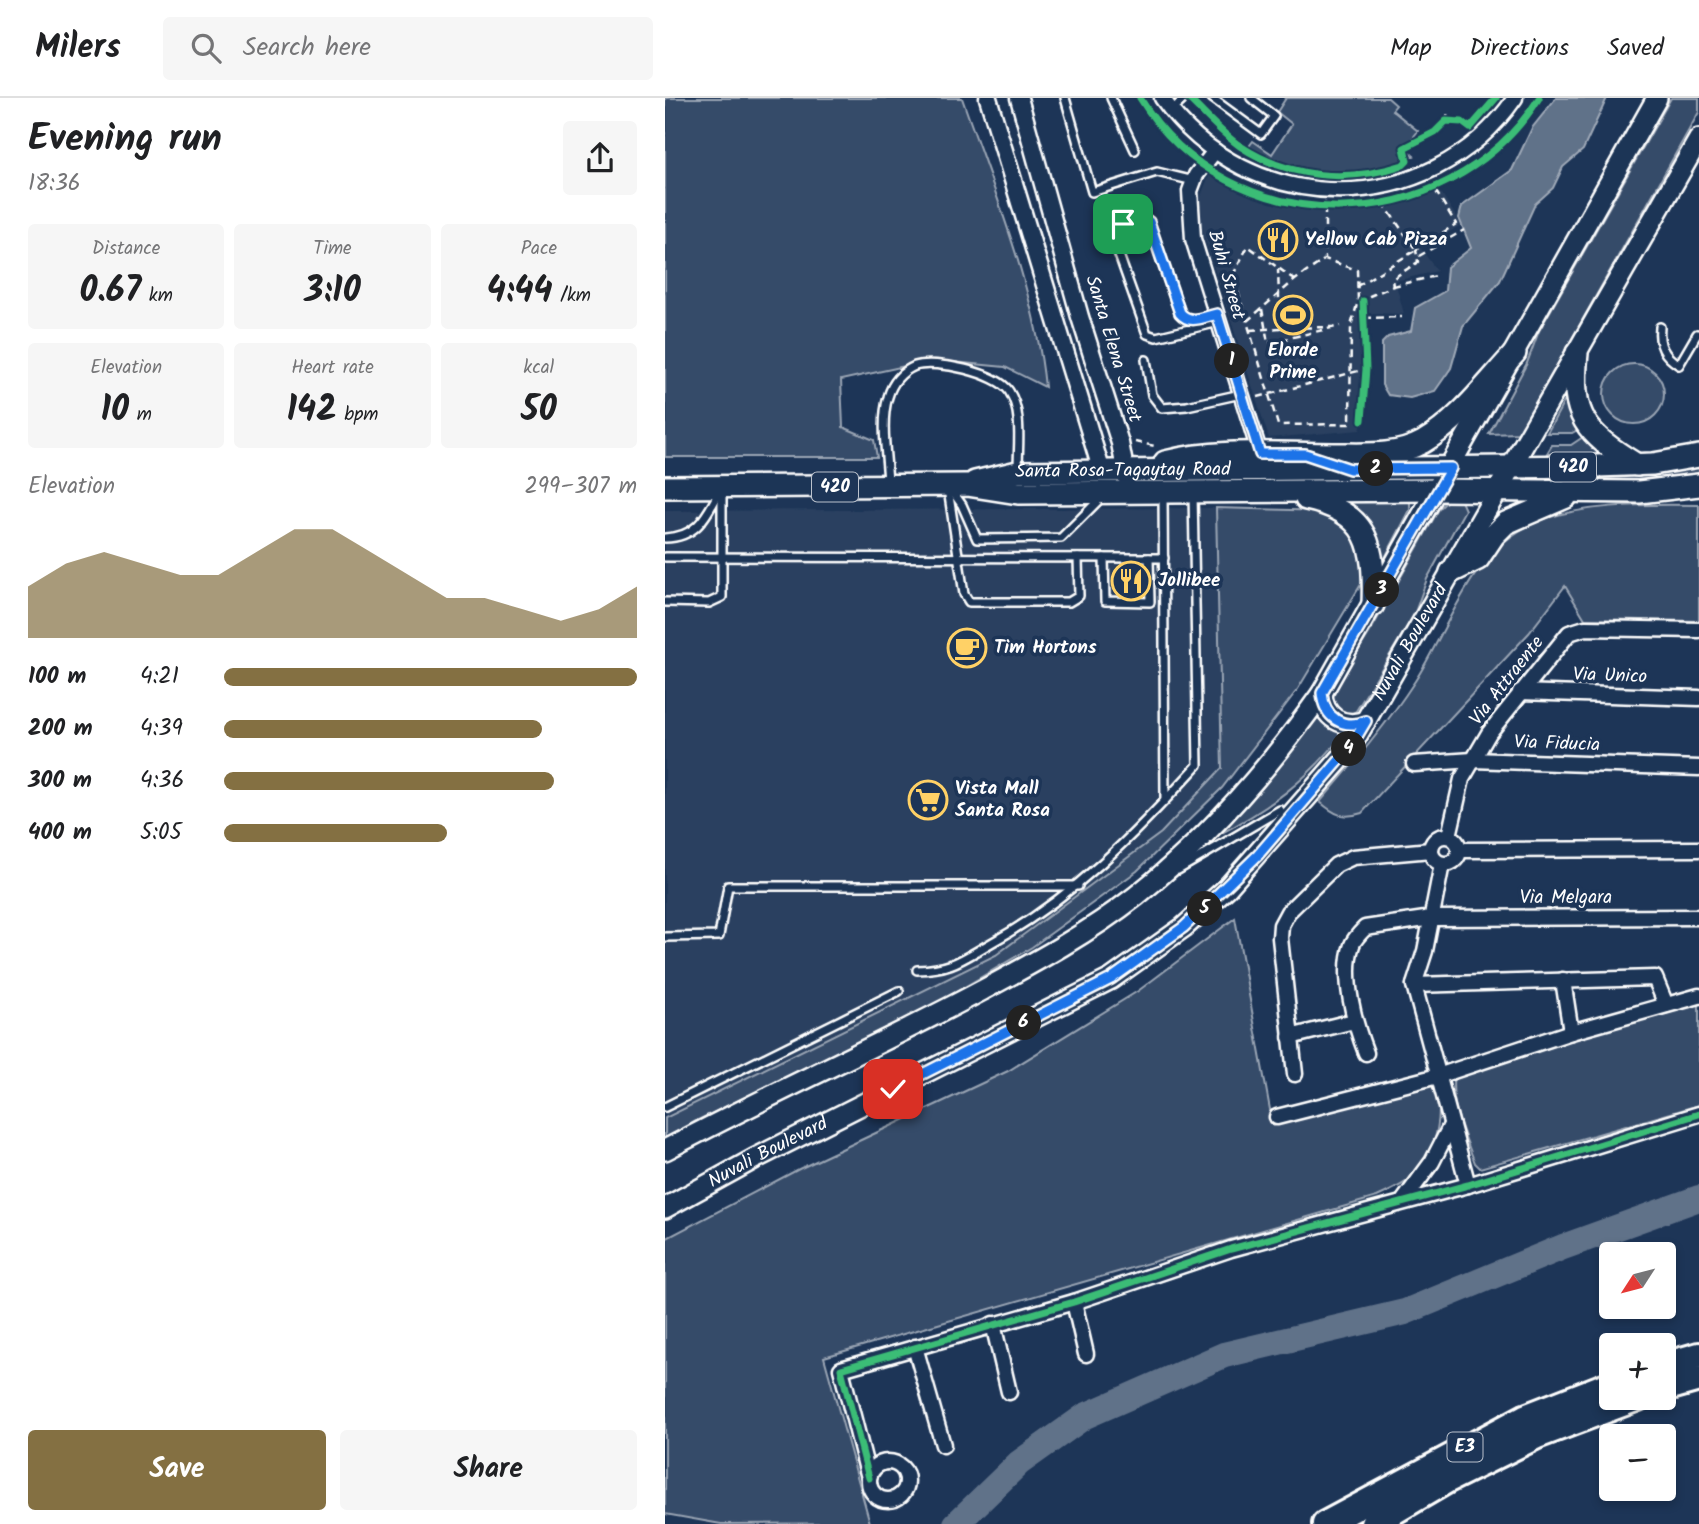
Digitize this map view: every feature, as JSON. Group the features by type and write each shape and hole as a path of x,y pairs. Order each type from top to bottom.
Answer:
{"highway":[{"path":"1676,1362 1699,1355"},
{"path":"1676,1386 1699,1379"},
{"name":"E3","path":"1325,1524 1525,1417 1599,1388"},
{"name":"E3","path":"1373,1524 1448,1480 1537,1436 1606,1410"}],"main road":[{"path":"665,1150 1045,956 1136,896 1222,818 1251,786 1322,693 1439,490 1657,98"},
{"name":"Nuvali Boulevard","path":"665,1208 1133,965 1184,927 1242,872 1350,748 1699,139"},
{"path":"1128,478 1196,454 1387,453 1415,446 1451,421 1515,353"},
{"path":"1577,353 1574,386 1581,419 1600,442 1637,465"},
{"path":"1305,454 1350,469"},
{"name":"Santa Rosa-Tagaytay Road","path":"665,487 957,485 1018,493 1128,478 1350,469 1637,465 1699,456"},
{"name":"Santa Rosa-Tagaytay Road","path":"957,485 1019,472 1104,482"},
{"name":"Santa Rosa-Tagaytay Road","path":"1128,478 1163,492 1655,492 1699,485"},
{"path":"1259,491 1329,505 1357,523 1370,545 1373,605"},
{"path":"1451,572 1478,559 1494,535 1506,523 1541,505 1580,492"},
{"path":"1322,693 1324,705 1335,720 1354,725 1366,721"}],"street":[{"path":"988,98 1104,482"},
{"path":"1162,98 1192,134 1246,170 1299,189 1325,192 1373,187 1423,173 1459,153 1493,124 1515,98"},
{"path":"994,116 1021,103"},
{"name":"Santa Elena Street","path":"1021,103 1128,478"},
{"path":"1193,181 1215,151"},
{"name":"Buhi Street","path":"1193,181 1190,191 1193,239 1260,454"},
{"name":"Via Attraente","path":"1449,836 1462,779 1473,760 1520,692 1569,633 1585,628 1699,630"},
{"name":"Via Unico","path":"1520,692 1699,698"},
{"name":"Via Fiducia","path":"1414,764 1473,760 1699,768"},
{"path":"1449,836 1455,839 1460,850 1454,861 1442,864 1434,859 1431,850 1435,841 1449,836"},
{"path":"1460,850 1699,849"},
{"path":"1295,1074 1280,938 1281,925 1287,912 1336,864 1353,857 1431,850"},
{"path":"1442,864 1432,918 1414,985 1468,1185"},
{"name":"Via Melgara","path":"1366,1053 1354,1021 1349,962 1352,943 1364,928 1432,918 1699,917"},
{"path":"1414,985 1655,978 1666,1005"},
{"path":"1563,980 1571,1032"},
{"path":"1277,1117 1438,1076 1571,1032 1699,996"},
{"path":"1290,1037 1354,1021"},
{"path":"869,1478 841,1369 1074,1302 1231,1249 1468,1185 1699,1114"},
{"path":"1405,1200 1432,1162 1451,1125"},
{"path":"1074,1302 1086,1354"},
{"path":"993,1324 1009,1392"},
{"path":"915,1347 943,1445"}],"lane":[{"path":"1065,98 1093,192 1157,172 1193,181"},
{"path":"1111,98 1135,150"},
{"path":"1171,111 1186,98"},
{"path":"1212,98 1261,134 1274,117 1251,98"},
{"path":"1142,217 1147,219 1180,313 1191,321 1218,318 1156,337 1147,334 1114,241 1123,224 1142,217"},
{"path":"1660,327 1662,347 1667,358 1679,365 1697,334"},
{"path":"1146,360 1152,395 1163,408 1243,397"},
{"path":"888,487 887,398 898,376 916,366 947,367 990,375 1003,382 1011,394 1016,414 1019,472"},
{"path":"957,485 962,505 977,539 1061,538 1104,482"},
{"path":"957,485 959,558 964,594 969,602 1069,603 1079,596 1078,558"},
{"path":"665,538 682,537 703,520 722,487"},
{"path":"665,602 709,603 722,597 722,487"},
{"path":"1163,492 1165,801"},
{"path":"917,970 944,969 1000,938 1078,887 1198,765 1193,492"},
{"path":"665,557 1164,558"},
{"path":"1104,558 1105,601 1150,602 1149,558"},
{"path":"1136,896 1280,810"},
{"path":"665,937 719,936 729,886 1078,887"},
{"path":"665,1107 899,990"}],"path":[{"path":"1140,98 1179,149 1225,181 1271,200 1355,208 1383,203 1433,186 1476,164 1518,127 1539,98"},
{"path":"1186,98 1240,146 1266,160"},
{"path":"1403,165 1408,161 1404,148 1435,132 1446,121 1448,112"},
{"path":"1446,121 1462,122 1470,128 1479,118"},
{"path":"1357,286 1455,224 1423,173"},
{"path":"1373,187 1419,256 1418,262 1392,279 1393,286"},
{"path":"1325,192 1325,259"},
{"path":"1419,256 1464,230"},
{"path":"1295,279 1248,246 1233,275 1278,425 1350,424 1351,326 1357,301 1357,270 1325,259"},
{"path":"1247,321 1295,279 1325,259"},
{"path":"1278,269 1281,292 1280,328"},
{"path":"1357,301 1363,301 1393,286 1436,276"},
{"path":"1362,420 1366,369 1363,301"},
{"path":"1262,309 1268,343 1340,326"},
{"path":"1364,318 1402,317"},
{"path":"1250,330 1351,326"},
{"path":"1243,397 1269,395 1350,371 1366,369"},
{"path":"1134,442 1159,446"}],"shaded area":[{"path":"665,98 962,98 1023,278 1033,314 1045,387 1005,367 932,360 841,380 843,427 874,440 877,457 665,457"},
{"path":"1286,98 1388,98 1396,105 1392,110 1418,131 1405,148 1414,156 1372,172 1329,175 1286,167 1244,153 1253,141 1272,154 1292,124 1277,112"},
{"path":"1556,98 1607,98 1583,150 1563,167 1553,188 1535,204 1500,281 1463,326 1451,368 1435,391 1410,398 1388,395 1382,385 1382,343 1388,337 1411,331 1415,308 1445,291 1447,267 1471,248 1459,218 1462,206 1512,170 1532,128"},
{"path":"1671,98 1699,98 1699,112 1519,433 1489,434 1527,363 1539,331"},
{"path":"1215,172 1249,190 1304,201 1367,202 1426,189 1442,194 1461,225 1421,249 1437,271 1395,281 1404,314 1369,313 1370,389 1360,430 1269,438 1200,225 1200,198 1209,176"},
{"path":"1634,364 1655,373 1664,394 1655,415 1634,424 1613,415 1604,394 1613,373"},
{"path":"1571,389 1581,428 1572,433 1547,433"},
{"path":"1586,435 1608,456 1546,455 1552,445 1571,445"},
{"path":"1699,467 1699,475 1645,483 1534,484 1532,480 1534,477 1646,475"},
{"path":"1337,500 1406,500 1410,503 1410,510 1379,569"},
{"path":"1447,501 1461,501 1465,510 1427,579 1414,615 1356,711 1349,715 1339,713 1329,696 1370,632 1439,509"},
{"path":"1634,505 1699,505 1699,621 1585,619 1565,586 1529,633 1362,813 1339,815 1320,802 1370,743 1404,697 1427,661 1461,596 1489,557 1506,540 1526,527 1565,513"},
{"name":"Vista Mall Santa Rosa","path":"1216,508 1222,768 1161,833 996,955 665,1118 665,511"},
{"path":"1216,508 1328,511 1361,537 1363,581 1298,689 1222,788 1137,871 1032,947 927,1009 696,1121 665,1139 665,1118 996,955 1161,833 1222,768"},
{"path":"1318,712 1329,726 1345,732 1331,749 1286,792 1252,816 1214,837"},
{"path":"1235,918 1273,1126 1418,1083 1431,1083 1436,1092 1439,1115 1434,1141 1419,1171 1405,1183 1377,1197 824,1357 870,1523 721,1524 665,1514 665,1239 799,1169 1008,1071 1138,991"},
{"path":"1699,1004 1699,1105 1480,1168 1475,1163 1456,1108 1454,1073"}],"waterway":[{"path":"956,1524 1019,1463 1085,1416 1224,1355 1405,1312 1563,1247 1699,1198"}],"cycle path":[{"path":"1140,98 1179,146 1227,180 1281,200 1339,207 1396,200 1451,180 1499,146 1539,98"},
{"path":"1188,98 1226,135 1259,157 1299,171 1340,176 1382,171 1403,165 1407,161 1404,148 1435,132 1446,121 1462,122 1470,128 1496,98"},
{"path":"1362,420 1366,369 1363,301"},
{"path":"869,1478 841,1369 1074,1302 1231,1249 1468,1185 1699,1114"}],"place":[{"name":"Yellow Cab Pizza","path":"1278,240"},
{"name":"Elorde Prime","path":"1293,315"},
{"name":"Jollibee","path":"1131,581"},
{"name":"Tim Hortons","path":"967,648"},
{"name":"Vista Mall Santa Rosa","path":"928,800"}],"route":[{"path":"893,1089 1082,994 1133,965 1206,908 1258,855 1350,748 1366,721 1354,725 1335,720 1324,705 1322,693 1451,468 1350,469 1305,454 1260,454 1217,314 1191,321 1185,319 1180,313 1149,222 1142,217 1123,224"}]}
